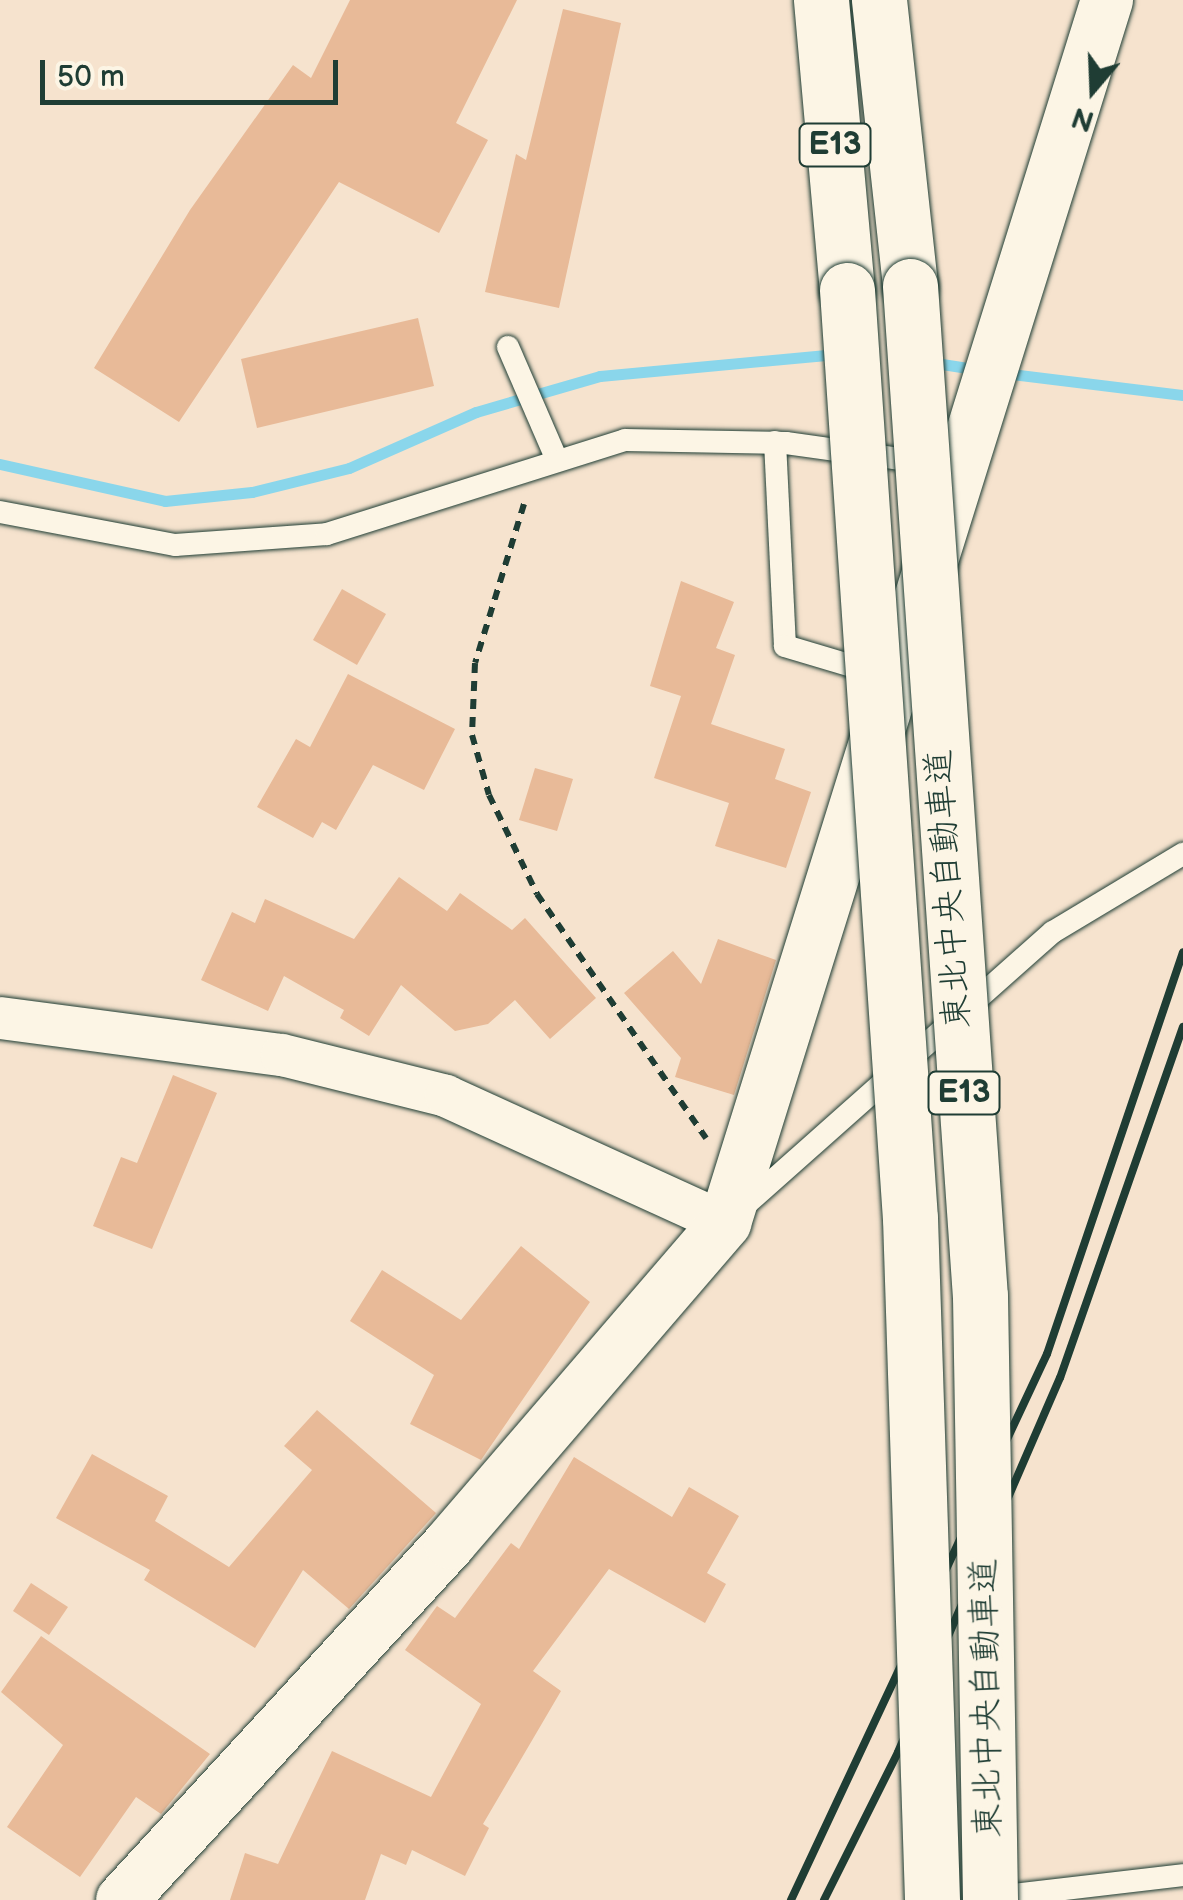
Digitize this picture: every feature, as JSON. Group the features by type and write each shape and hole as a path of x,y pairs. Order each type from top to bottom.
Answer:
{"highway":[{"name":"東北中央自動車道","path":"821,0 847,290 910,1218 932,1900"},
{"name":"東北中央自動車道","path":"879,0 910,286 980,1296 990,1900"}],"street":[{"path":"122,1900 450,1542 732,1204 1009,328 1108,0"},
{"path":"0,1018 282,1055 446,1096 732,1204"}],"lane":[{"path":"509,350 541,430 548,463"},
{"path":"0,512 175,546 327,534 625,440 775,442 968,457"},
{"path":"775,442 785,646 899,680"},
{"path":"732,1204 1054,932 1183,854"},
{"path":"969,1900 1183,1875"}],"path":[{"path":"548,463 475,663 472,734 490,795 537,894 732,1204"}],"building":[{"path":"350,0 517,0 456,123 488,140 439,233 339,182 179,422 94,368 190,210 293,65 311,78"},
{"path":"563,9 621,23 559,308 485,292 516,154 526,160"},
{"path":"418,318 434,386 257,428 241,359"},
{"path":"681,581 734,602 716,648 735,655 711,724 785,749 775,779 811,792 786,868 715,846 729,803 654,778 681,696 650,686"},
{"path":"342,589 386,614 357,665 313,640"},
{"path":"348,674 455,729 424,790 373,765 336,830 322,822 313,838 257,807 296,739 310,747"},
{"path":"535,768 573,779 557,831 519,820"},
{"path":"399,877 447,911 460,893 512,930 525,918 596,998 550,1039 515,1000 488,1024 455,1031 401,985 369,1036 340,1018 344,1010 284,976 268,1011 201,980 232,912 255,923 265,899 354,939"},
{"path":"718,939 776,960 734,1095 675,1077 681,1058 624,993 673,951 701,984"},
{"path":"173,1075 217,1093 152,1249 93,1226 121,1157 137,1163"},
{"path":"521,1246 590,1302 481,1460 410,1424 434,1375 350,1321 382,1270 461,1320"},
{"path":"317,1410 436,1513 349,1609 303,1570 255,1648 144,1580 150,1570 56,1518 92,1454 168,1496 155,1521 229,1567 312,1470 284,1446"},
{"path":"574,1457 672,1517 689,1487 739,1516 707,1573 726,1584 705,1623 609,1569 533,1671 561,1691 483,1824 489,1828 465,1876 412,1850 406,1865 381,1854 365,1900 230,1900 245,1853 278,1864 332,1751 431,1797 481,1704 405,1650 437,1606 455,1618 511,1543 519,1549"},
{"path":"31,1583 68,1607 49,1635 13,1611"},
{"path":"41,1636 210,1754 161,1814 136,1797 80,1877 7,1827 63,1745 1,1692"}],"waterway":[{"path":"0,464 165,501 252,492 349,468 476,412 600,376 837,354"},
{"path":"929,362 980,370"},
{"path":"1003,373 1183,395"}],"railway":[{"path":"791,1900 1047,1354 1183,952"},
{"path":"824,1900 898,1752 1060,1378 1183,1027"}]}
